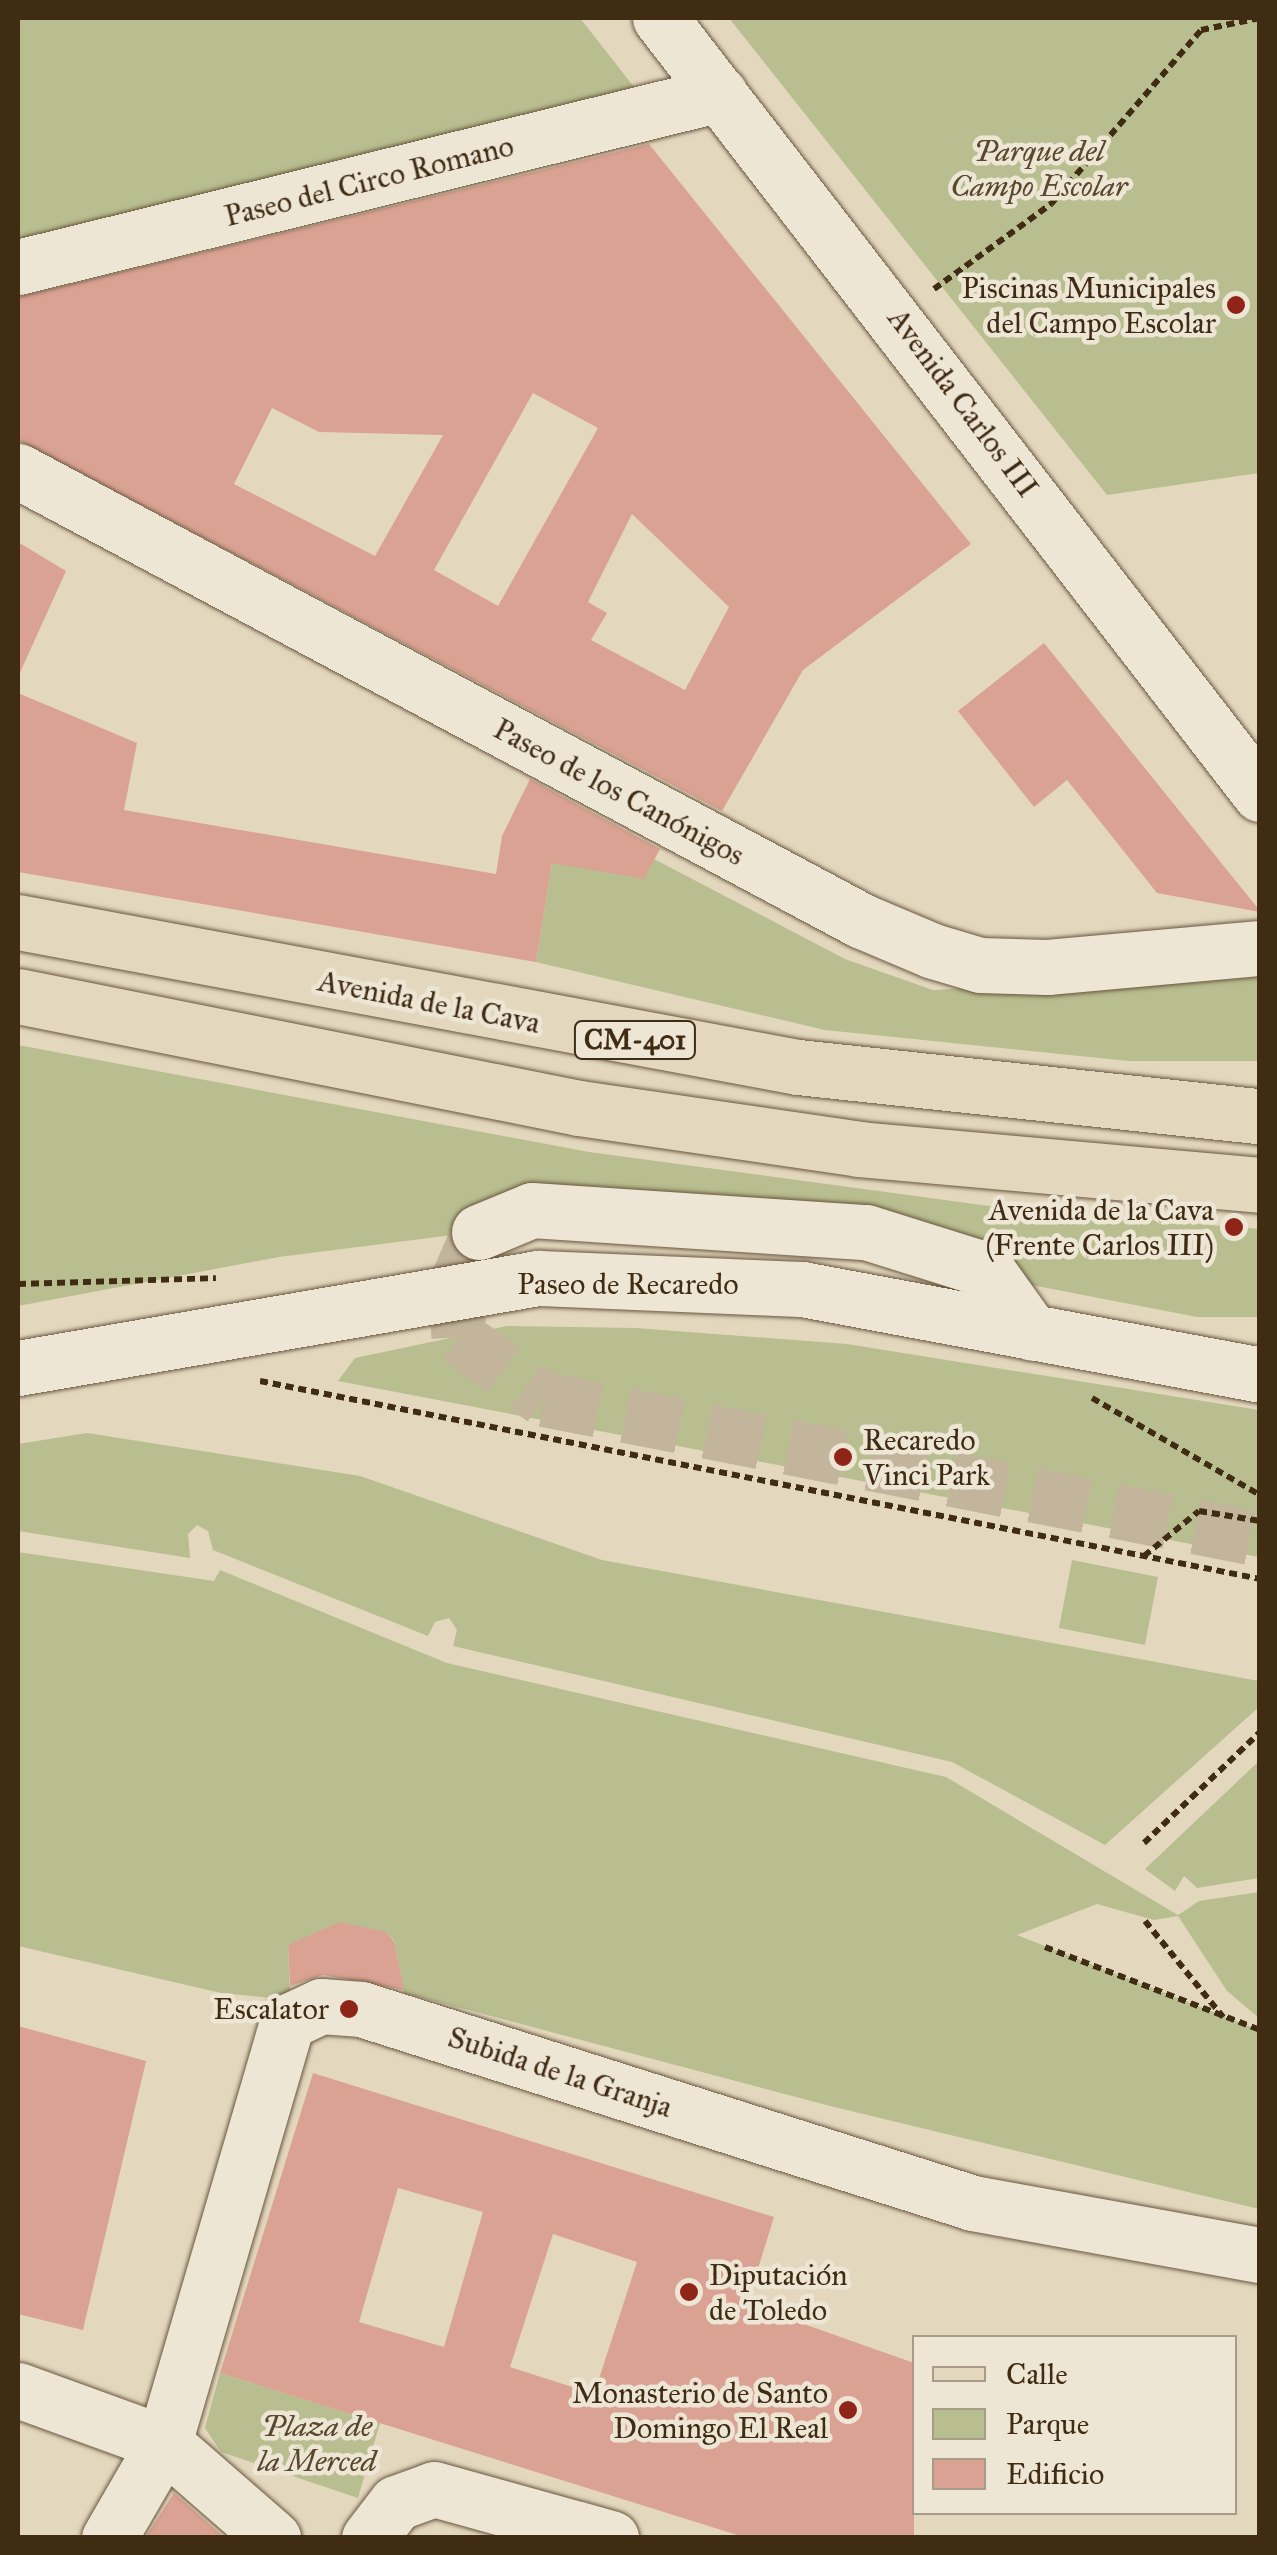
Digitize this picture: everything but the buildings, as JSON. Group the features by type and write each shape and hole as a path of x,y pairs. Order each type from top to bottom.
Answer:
{"main road":[{"name":"Avenida de la Cava","path":"18,922 798,1067 1234,1114"},
{"name":"CM-401","path":"18,996 579,1108 859,1149 1260,1185"}],"street":[{"name":"Avenida Carlos III","path":"660,18 896,316 1260,794"},
{"name":"Paseo del Circo Romano","path":"18,267 720,94"},
{"name":"Paseo de los Canónigos","path":"18,471 862,921 933,951 980,965 1047,968 1260,948"},
{"path":"1234,1114 1260,1088"},
{"path":"478,1232 532,1210 866,1232 987,1270 1032,1333"},
{"name":"Paseo de Recaredo","path":"18,1368 538,1278 802,1289 1252,1370"},
{"name":"Subida de la Granja","path":"109,2538 164,2443 287,2022 321,2006 361,2009 973,2203 1260,2255"},
{"path":"18,2390 164,2443 273,2538"},
{"path":"369,2538 396,2504 434,2489 611,2538"}],"path":[{"path":"896,316 1051,204 1201,30 1260,18"},
{"path":"18,1284 222,1278"},
{"path":"242,1377 1260,1579"},
{"path":"1083,1394 1260,1495"},
{"path":"1144,1556 1199,1510 1260,1521"},
{"path":"1144,1843 1260,1732"},
{"path":"1145,1921 1223,2017"},
{"path":"1045,1947 1260,2030"}],"green space":[{"path":"18,18 580,18 634,87 18,242"},
{"name":"Parque del Campo Escolar","path":"729,18 1259,18 1259,473 1107,495"},
{"path":"654,859 845,959 933,990 1259,975 1259,1061 1128,1061 825,1030 536,962 552,863"},
{"path":"18,1045 589,1152 1004,1208 1259,1229 1259,1317 1197,1317 1011,1281 992,1257 471,1213 453,1235 279,1257 18,1306"},
{"path":"507,1326 636,1328 847,1344 1259,1410 1259,1557 338,1381 355,1358"},
{"path":"87,1433 360,1476 602,1560 1259,1681 1259,1707 1105,1845 952,1762 453,1646 457,1630 449,1618 435,1622 428,1636 213,1550 208,1531 197,1525 188,1534 190,1558 18,1531 18,1444"},
{"path":"18,1552 214,1581 220,1570 447,1663 946,1777 1178,1915 1199,1901 1259,1892 1259,2018 1227,1991 1178,1916 1154,1920 1097,1904 1017,1935 1259,2030 1259,2209 830,2106 404,1993 394,1940 386,1932 288,1945 290,2000 221,1993 18,1946"},
{"path":"1072,1560 1158,1577 1145,1645 1059,1628"},
{"path":"1259,1761 1259,1878 1197,1888 1184,1876 1175,1891 1145,1869"},
{"name":"Plaza de la Merced","path":"220,2373 380,2423 358,2498 221,2452 205,2428"}],"tunnel":[{"path":"479,1232 456,1285 459,1337 544,1399 1260,1539"}],"place":[{"name":"Piscinas Municipales del Campo Escolar","path":"1236,305"},
{"name":"Avenida de la Cava (Frente Carlos III)","path":"1234,1227"},
{"name":"Recaredo Vinci Park","path":"843,1457"},
{"name":"Escalator","path":"349,2009"},
{"name":"Diputación de Toledo","path":"689,2292"},
{"name":"Monasterio de Santo Domingo El Real","path":"848,2410"}]}
